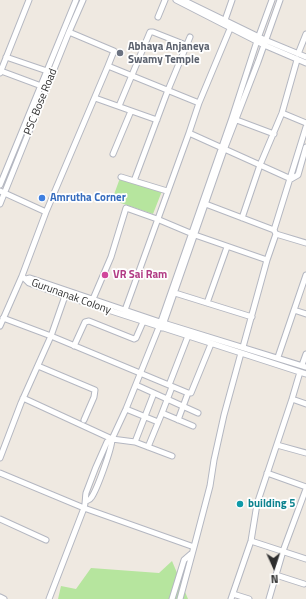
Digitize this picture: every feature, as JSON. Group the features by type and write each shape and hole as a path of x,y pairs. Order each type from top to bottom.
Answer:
{"street":[{"path":"29,0 0,72 46,88"},
{"name":"PSC Bose Road","path":"0,185 76,0"},
{"name":"PSC Bose Road","path":"0,204 2,193 83,0"},
{"path":"158,17 166,0"},
{"path":"176,0 224,22 297,60 306,63"},
{"path":"183,0 195,3 224,22"},
{"path":"224,22 232,0"},
{"path":"234,119 258,39 272,0"},
{"path":"161,325 223,149 280,0"},
{"path":"125,310 199,103 232,26"},
{"path":"0,326 24,278 46,212 114,51 69,32"},
{"path":"119,106 150,32 154,32 186,45"},
{"path":"298,54 306,34"},
{"path":"134,181 168,90 190,37"},
{"path":"264,42 306,57"},
{"path":"6,57 47,71"},
{"path":"242,218 260,165 282,113 297,60"},
{"path":"108,66 199,103"},
{"path":"95,98 157,120"},
{"path":"113,154 131,111"},
{"path":"282,113 306,123"},
{"path":"234,119 274,134"},
{"path":"243,347 266,260 306,127"},
{"path":"189,133 291,179"},
{"path":"291,179 298,175 306,147"},
{"path":"121,177 167,192"},
{"path":"2,193 46,212"},
{"path":"204,204 306,243"},
{"path":"93,299 111,257 126,208 227,247 266,260"},
{"path":"49,599 84,508 86,501 85,497 91,479 107,442 112,439 126,409 175,293 193,234"},
{"path":"207,303 227,247"},
{"path":"278,357 306,275"},
{"name":"Gurunanak Colony","path":"24,278 29,283 143,322 161,325 243,347 302,365"},
{"name":"Gurunanak Colony","path":"24,278 30,278 93,299 125,310 188,336 306,374"},
{"path":"175,293 252,317"},
{"path":"0,458 23,398 51,336 65,296"},
{"path":"294,310 306,314"},
{"path":"3,318 51,336 188,393"},
{"path":"74,346 85,322 89,321 134,339 136,338 143,322"},
{"path":"148,447 162,413 188,336"},
{"path":"178,420 188,393 191,393 211,344"},
{"path":"180,599 210,486 224,415 241,353"},
{"path":"249,599 232,597 251,540 257,504 292,399 298,371 306,354"},
{"path":"38,366 94,390 94,397 84,420"},
{"path":"136,385 198,413"},
{"path":"135,442 154,393"},
{"path":"23,398 112,439 135,442 172,456"},
{"path":"292,399 306,404"},
{"path":"126,409 158,422"},
{"path":"162,413 194,426"},
{"path":"277,445 306,452"},
{"path":"0,473 84,508 194,547"},
{"path":"268,473 306,488 283,551 269,599"},
{"path":"0,519 46,540"},
{"path":"251,540 306,559"},
{"path":"172,599 184,560 191,554"},
{"path":"276,575 304,584"},
{"path":"0,597 4,599"}],"green space":[{"path":"120,178 162,191 153,214 112,200"},
{"path":"172,561 188,599 58,599 61,586 76,589 91,568 159,573"}],"place":[{"name":"Abhaya Anjaneya Swamy Temple","path":"120,53"},
{"name":"Amrutha Corner","path":"42,198"},
{"name":"VR Sai Ram","path":"105,275"},
{"name":"building 5","path":"240,504"}]}
